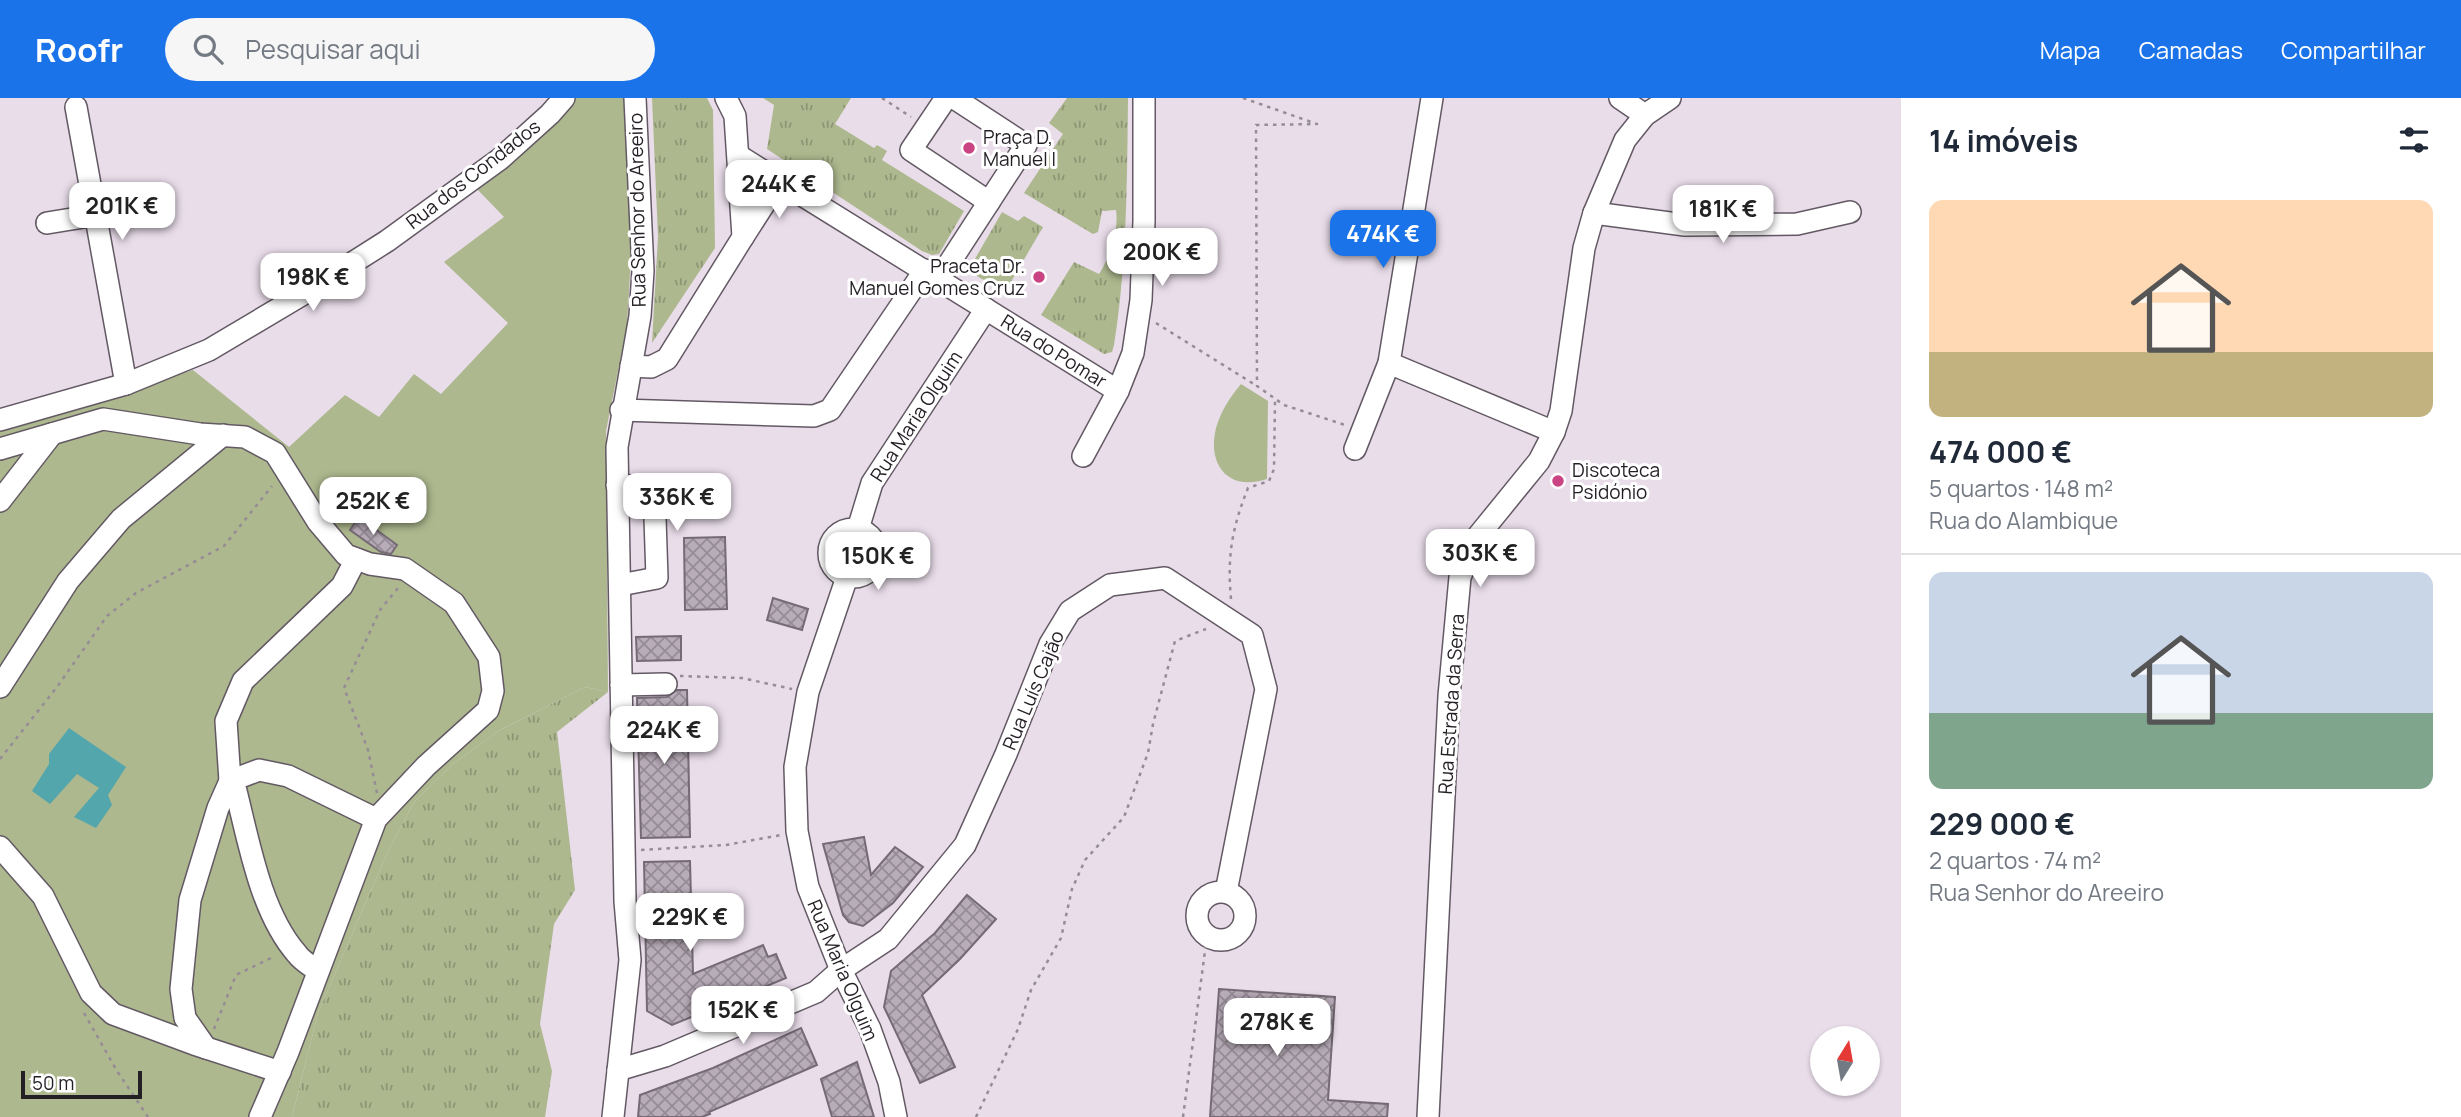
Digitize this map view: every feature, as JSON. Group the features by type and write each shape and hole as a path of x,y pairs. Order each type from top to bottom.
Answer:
{"street":[{"name":"Rua dos Condados","path":"0,420 126,384 209,350 376,248 500,159 564,98"},
{"name":"Rua Senhor do Areeiro","path":"613,1117 630,960 624,850 617,447 621,410 640,316 643,271 635,98"},
{"path":"726,98 735,116 740,156 743,237"},
{"path":"946,98 911,150 989,202"},
{"path":"621,410 814,416 830,410 989,202 1026,145 954,98"},
{"path":"1083,456 1118,391 1133,354 1139,312 1144,220 1144,98"},
{"path":"1359,440 1389,363 1432,98"},
{"path":"1620,98 1645,115"},
{"name":"Rua Estrada da Serra","path":"1428,1117 1449,696 1460,577 1478,536 1539,461 1554,432 1561,411 1584,248 1594,213 1625,140 1645,115 1670,98"},
{"path":"76,107 126,384"},
{"name":"Rua do Pomar","path":"740,156 1118,391"},
{"path":"631,366 652,367 667,359 779,181"},
{"path":"1594,213 1685,225 1797,224 1850,212"},
{"path":"47,223 96,215"},
{"name":"Rua Maria Olguim","path":"858,529 872,483 986,309"},
{"path":"1389,363 1554,432"},
{"path":"0,449 103,419 200,434 245,437 275,453 318,522 346,555 370,564 405,569 454,603 489,657 493,691 488,710 426,766 378,816 280,1072 260,1117"},
{"path":"0,501 52,434"},
{"path":"0,687 68,581 121,519 223,435"},
{"path":"617,485 654,488 656,530 657,578 620,585"},
{"path":"848,528 858,529 874,540 877,558 866,574 847,577 832,566 828,548 839,532 848,528"},
{"path":"318,971 298,956 276,924 255,863 236,791 230,781 226,721 243,681 342,586 356,559"},
{"name":"Rua Maria Olguim","path":"847,577 808,692 795,768 797,831 808,887 841,970 870,1029 890,1082 896,1117"},
{"name":"Rua Luís Cajão","path":"618,1070 665,1056 816,992 841,970 888,939 965,845 1006,754 1050,644 1070,611 1110,585 1165,578 1252,635 1266,689 1226,892"},
{"path":"621,685 673,680"},
{"path":"206,1048 185,1018 181,989 190,901 218,808 230,781 259,770 288,776 378,816"},
{"path":"0,847 43,895 92,993 113,1014 280,1072"},
{"path":"1226,892 1242,902 1245,921 1234,937 1216,940 1200,929 1197,911 1208,895 1226,892"}],"path":[{"path":"882,98 926,127"},
{"path":"1243,98 1317,124 1256,125 1257,386"},
{"path":"1139,312 1257,386 1275,401 1359,440"},
{"path":"976,1117 1018,1030 1031,990 1061,938 1072,889 1085,860 1124,817 1148,753 1175,640 1229,620 1230,545 1248,488 1269,481 1274,469 1275,401"},
{"path":"0,758 57,687 107,616 136,593 224,546 285,468"},
{"path":"378,816 368,750 344,688 380,610 410,572"},
{"path":"673,680 742,678 808,692"},
{"path":"624,850 726,845 797,831"},
{"path":"1183,1117 1207,936"},
{"path":"206,1048 236,975 293,949"}],"green space":[{"path":"572,98 629,98 631,256 627,326 606,431 608,692 585,687 500,730 454,763 414,802 388,851 318,1013 292,1117 0,1117 0,429 193,370 289,447 345,395 379,417 414,374 441,394 508,323 444,262 504,217 476,188"},
{"path":"652,98 707,98 713,110 715,248 652,343 658,237"},
{"path":"763,98 851,98 835,124 874,148 877,145 887,151 882,160 964,211 939,254 932,255 922,251 767,149 774,105"},
{"path":"1067,98 1128,98 1122,283 1114,345 1112,352 1104,354 1041,315 1074,262 1099,274 1115,235 1116,210 1102,211 1098,232 1093,234 1024,193 1063,134 1049,123"},
{"path":"1002,212 1018,221 1024,216 1043,227 1005,292 968,271"},
{"path":"1241,384 1268,401 1267,479 1253,482 1241,482 1231,478 1218,464 1215,453 1214,441 1218,422 1226,404"},
{"path":"585,687 608,692 557,732 575,890 554,924 540,1024 552,1071 545,1117 292,1117 318,1013 388,851 414,802 454,763 500,730"}],"water":[{"path":"69,728 126,767 108,795 112,805 96,828 74,817 99,788 77,774 50,804 32,791 49,764 49,754"}],"building":[{"path":"359,517 397,545 391,554 381,552 350,530"},
{"path":"725,537 727,609 685,610 684,538"},
{"path":"773,598 808,609 802,630 767,620"},
{"path":"681,636 681,660 637,661 636,637"},
{"path":"677,690 687,690 690,837 641,838 637,698 667,697"},
{"path":"864,837 871,875 895,847 923,867 893,903 863,926 849,922 843,915 823,844"},
{"path":"690,861 693,974 763,945 768,957 776,954 786,978 672,1025 647,1011 644,862"},
{"path":"967,895 996,919 960,959 922,995 955,1067 920,1083 884,1007 891,971 935,933"},
{"path":"1219,989 1335,997 1328,1100 1388,1104 1387,1117 1210,1117"},
{"path":"801,1028 817,1065 702,1117 638,1117 640,1095 713,1068"},
{"path":"857,1062 874,1117 832,1117 821,1079"}],"place":[{"name":"Praça D, Manuel I","path":"969,148"},
{"name":"Praceta Dr. Manuel Gomes Cruz","path":"1039,277"},
{"name":"Discoteca Psidónio","path":"1558,481"}]}
